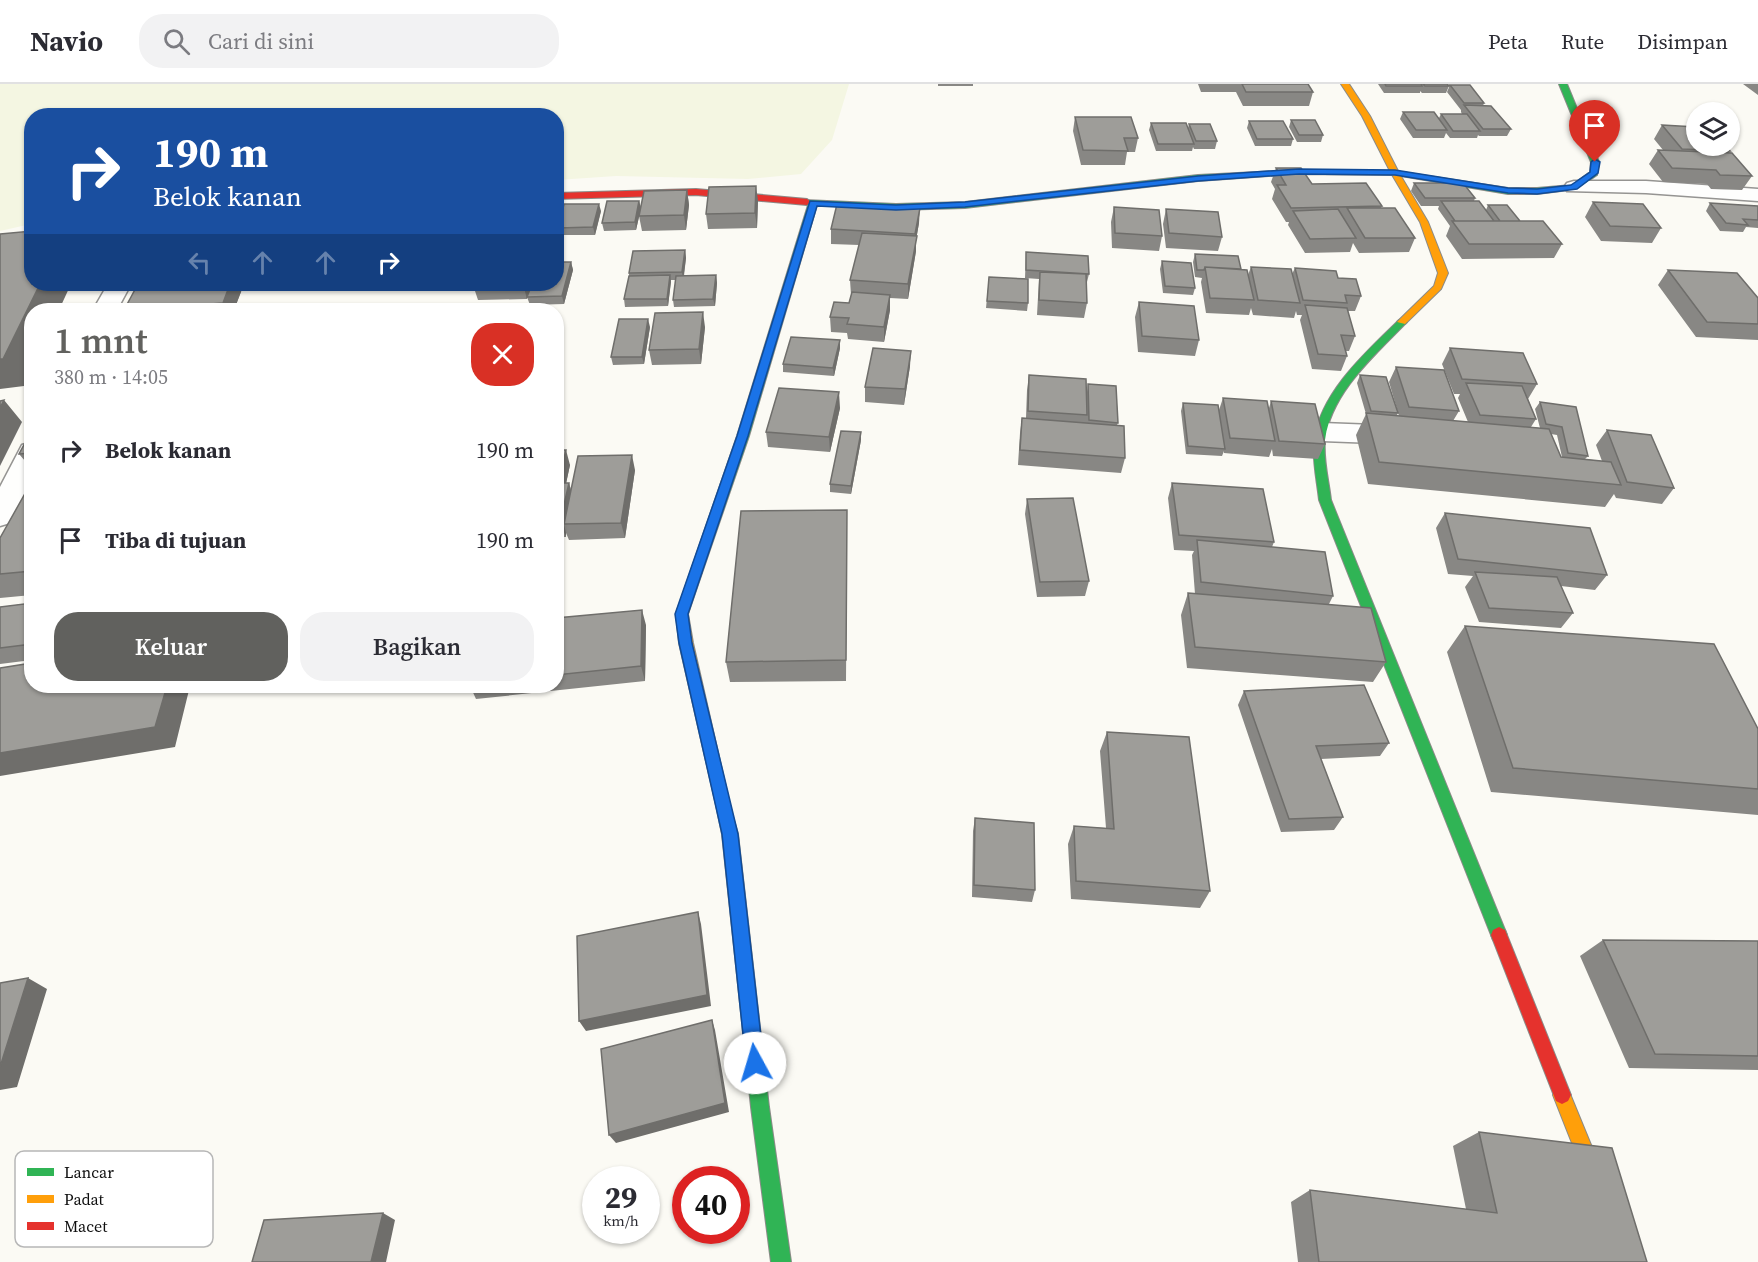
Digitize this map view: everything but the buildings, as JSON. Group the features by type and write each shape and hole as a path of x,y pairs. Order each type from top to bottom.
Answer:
{"street":[{"path":"1345,84 1366,116 1395,173 1424,222 1443,273 1438,287 1366,358 1332,408 1320,436 1325,500 1629,1262"},
{"path":"1563,84 1595,162 1594,173 1574,187"},
{"path":"564,196 696,192 813,203 896,207 965,205 1198,178 1299,172 1395,173 1508,191 1537,191 1599,185 1758,195"},
{"path":"781,1262 760,1107 730,834 686,643 682,614 743,436 813,203"},
{"path":"1322,432 1425,436"},
{"path":"0,516 24,467"}],"green space":[{"path":"0,84 849,84 832,140 801,174 748,179 616,176 564,180 564,108 24,108 24,226 0,231"}],"traffic: fast":[{"path":"807,202 896,207 965,205 1198,178 1299,172 1395,173 1508,191 1574,187 1594,173 1595,162 1563,84"},
{"path":"696,573 743,436 813,203"},
{"path":"1402,322 1352,375 1331,407 1324,423 1320,439 1320,462 1325,500 1499,935"},
{"path":"723,805 730,834 760,1107 781,1262"}],"traffic: slow":[{"path":"1345,84 1366,116 1395,173 1424,222 1443,273 1438,287 1402,322"},
{"path":"696,573 682,614 686,643 723,805"},
{"path":"1562,1095 1629,1262"}],"traffic: jam":[{"path":"564,196 696,192 807,202"},
{"path":"1499,935 1562,1095"}],"route":[{"path":"755,1063 730,834 686,643 682,614 743,436 813,203 896,207 965,205 1198,178 1299,172 1395,173 1508,191 1537,191 1574,187 1594,173 1595,162"}]}
